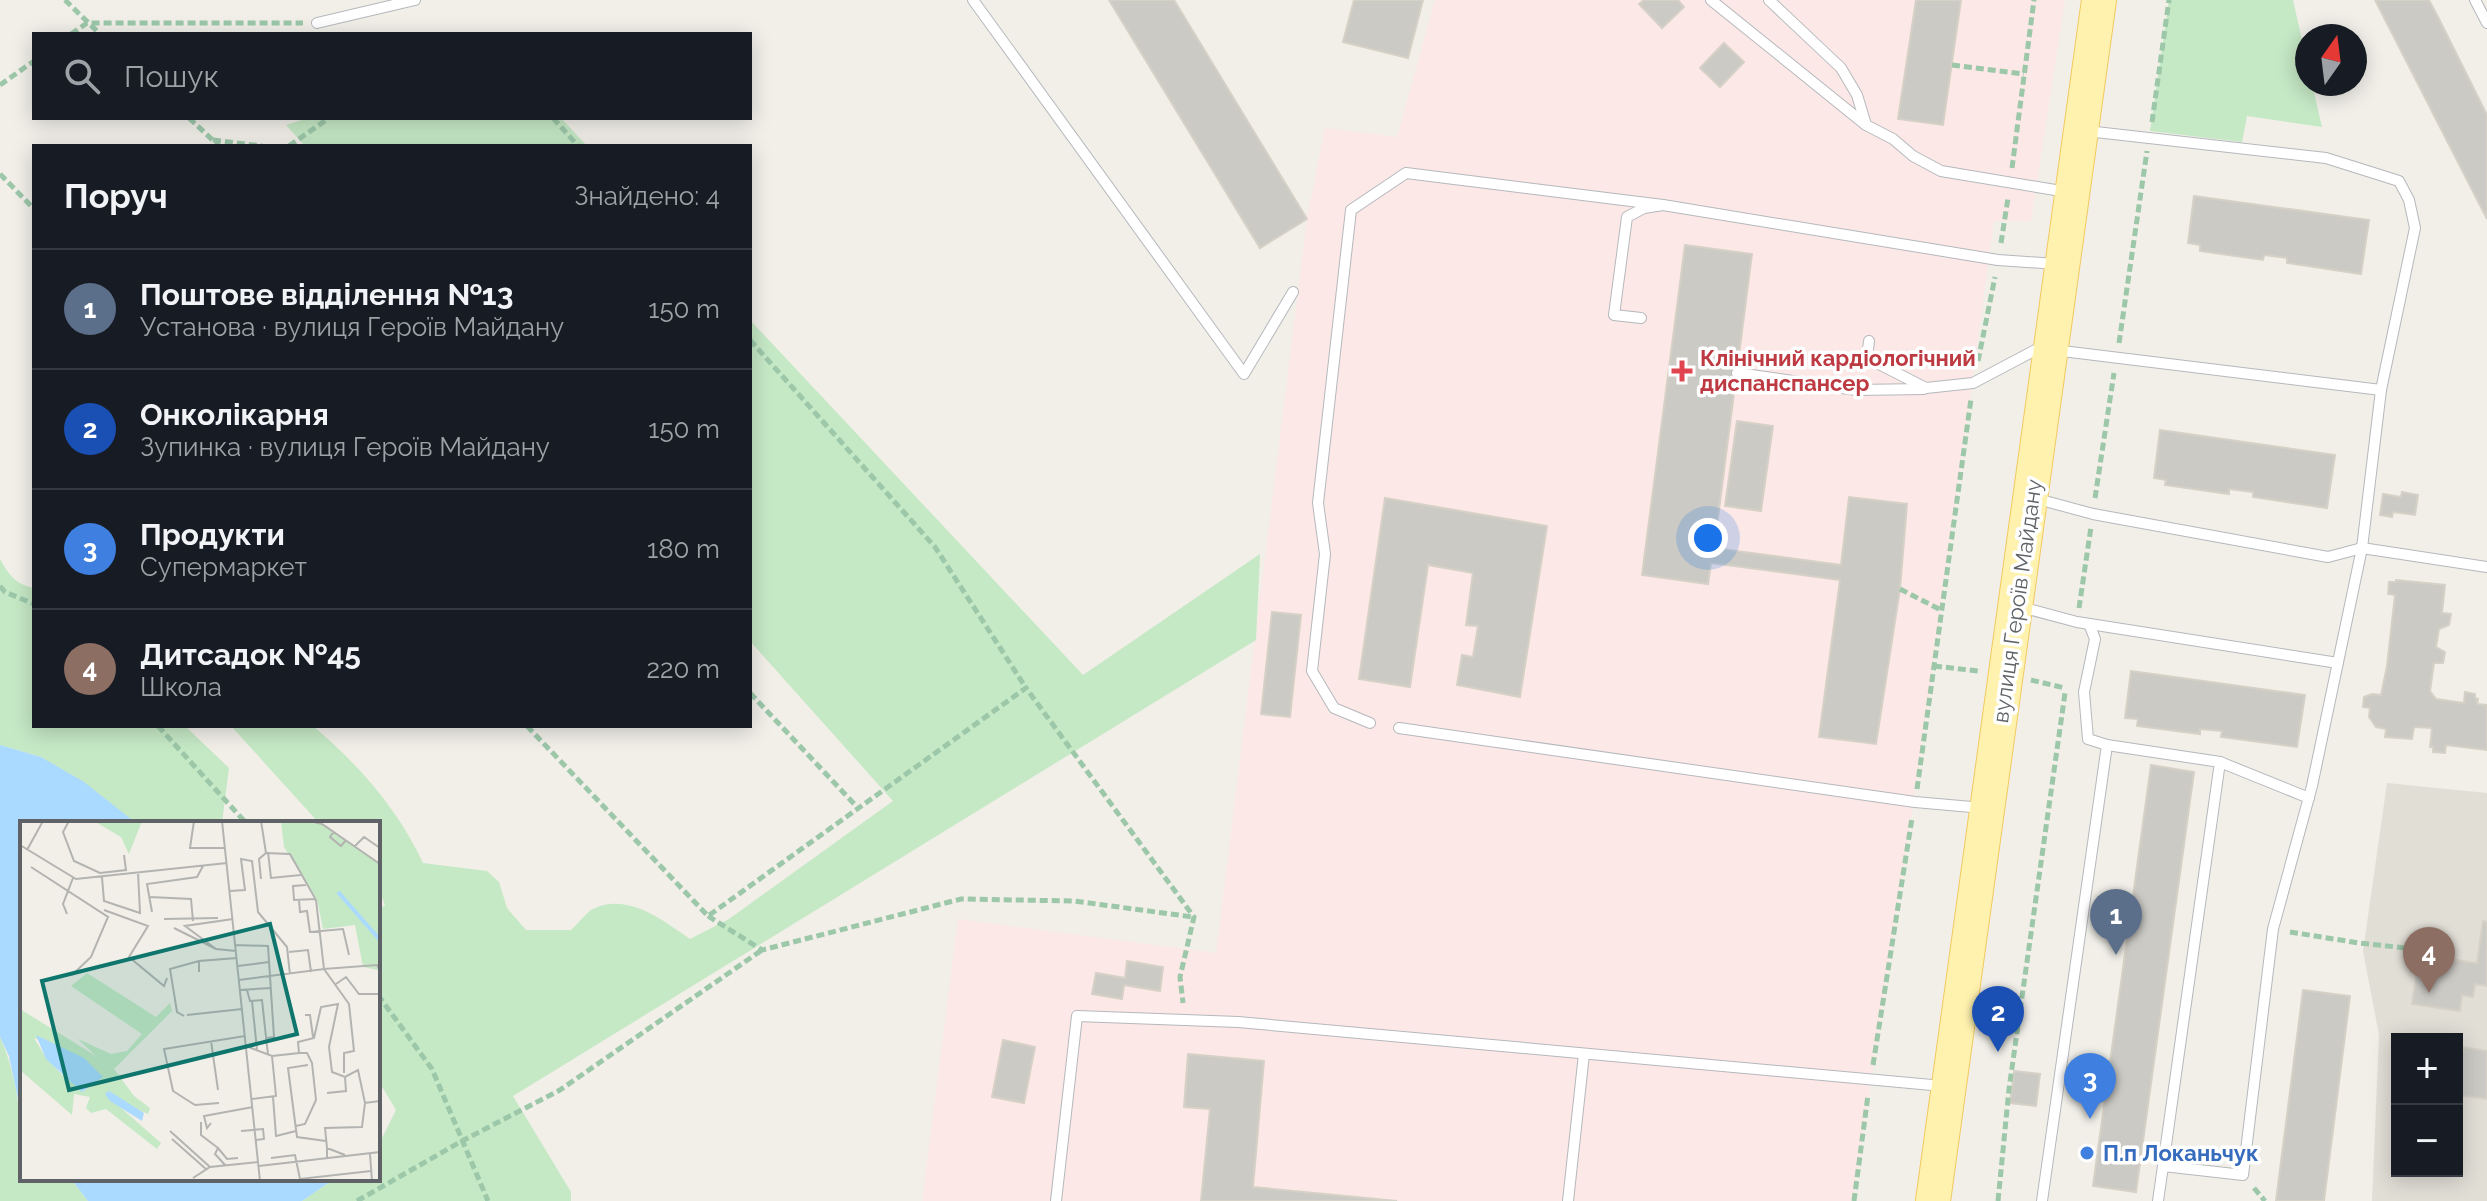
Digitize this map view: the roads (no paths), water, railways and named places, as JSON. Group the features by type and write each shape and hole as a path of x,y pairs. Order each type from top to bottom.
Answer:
{"main road":[{"name":"вулиця Героїв Майдану","path":"1936,1199 2099,0"}],"lane":[{"path":"317,23 415,0"},
{"path":"973,0 1244,374 1293,292"},
{"path":"1711,0 1866,125 1941,171 2072,193"},
{"path":"1769,0 1841,68 1857,95 1866,125"},
{"path":"2475,0 2487,23"},
{"path":"2081,130 2326,158 2399,181 2409,200 2415,228 2381,390 2362,548 2309,798 2273,929 2243,1175 2163,1166"},
{"path":"1370,723 1334,708 1312,671 1325,554 1318,503 1351,210 1406,173 1663,205 1998,260 2063,265"},
{"path":"1641,318 1614,315 1627,217 1644,208 1663,205"},
{"path":"1869,341 1867,358 1926,388"},
{"path":"1737,373 1856,390 1926,388 1973,383 2053,345 2116,358 2381,390"},
{"path":"2032,497 2093,514 2328,557 2362,548 2487,567"},
{"path":"2016,606 2077,622 2338,663"},
{"path":"2089,624 2095,639 2084,692 2088,739 2107,745 2220,762 2309,798"},
{"path":"1399,728 1915,802 1989,809"},
{"path":"2042,1201 2107,745"},
{"path":"2158,1201 2220,762"},
{"path":"1056,1201 1077,1016 1238,1022 1949,1086"},
{"path":"1568,1201 1584,1054"}],"water":[{"path":"0,745 41,757 84,782 133,821 20,821 20,1108 9,1056 0,1037"},
{"path":"73,1181 331,1181 302,1201 88,1201"}],"place":[{"name":"Клінічний кардіологічний диспанспансер","path":"1682,371"},
{"name":"Поштове відділення №13","path":"2116,955"},
{"name":"Дитсадок №45","path":"2429,993"},
{"name":"Онколікарня","path":"1998,1052"},
{"name":"Продукти","path":"2090,1119"},
{"name":"П.п Локаньчук","path":"2087,1153"}]}
